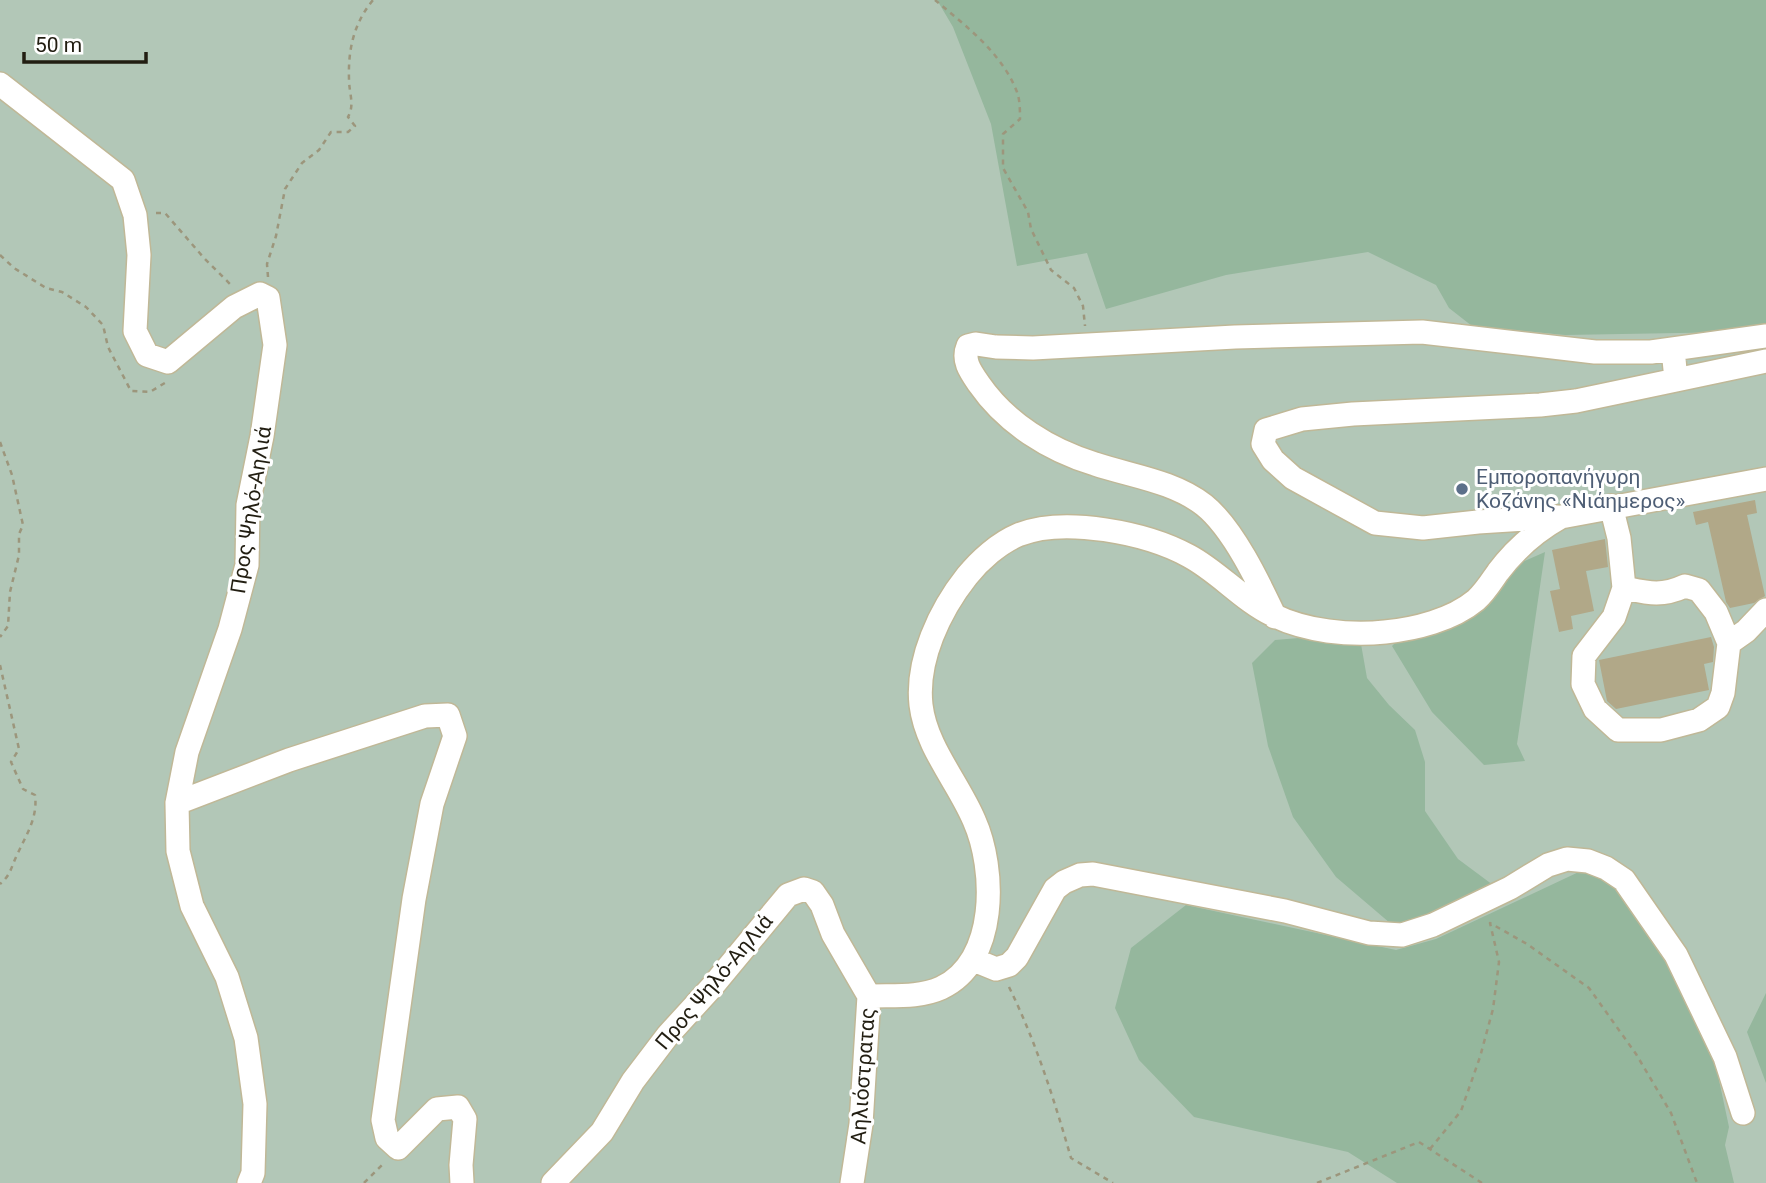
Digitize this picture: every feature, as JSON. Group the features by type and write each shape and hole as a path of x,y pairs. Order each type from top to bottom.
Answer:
{"street":[{"path":"0,84 123,180 135,215 139,255 135,331 146,355 168,362 258,287"},
{"name":"Προς Ψηλό-ΑηΛιά","path":"249,1183 253,1173 254,1104 246,1038 227,977 192,906 178,850 177,803 187,752 230,629 247,565 248,505 262,436 275,345 258,287"},
{"path":"1275,617 1242,554 1205,506 1170,486 1093,464 1034,436 995,407 967,366 964,354 968,346 976,344 1019,349 1235,337 1422,332 1595,352 1673,349 1766,336"},
{"path":"1673,349 1676,380"},
{"path":"1766,360 1552,404 1302,419 1266,430 1263,444 1273,460 1293,478 1375,523 1423,528 1561,517 1766,479"},
{"path":"1611,506 1619,538 1623,589 1614,617 1584,656 1584,684 1595,709 1618,730 1661,730 1699,720 1718,707 1723,693 1729,643 1716,612 1699,590 1685,586 1669,593 1653,594 1623,589"},
{"path":"1561,517 1547,524 1517,548 1475,601 1438,620 1384,632 1349,633 1312,628 1275,617 1253,604 1191,556 1149,540 1109,531 1060,527 1025,533 999,546 967,577 946,608 930,641 924,662 921,704 925,723 941,759 973,817 983,847 988,885 987,909 974,960 996,969 1009,965 1017,957 1055,888 1080,875 1122,878 1285,911 1388,936 1420,931 1510,888 1548,865 1567,859 1588,861 1606,867 1624,880 1676,955 1725,1057 1743,1113"},
{"path":"1729,643 1746,631 1766,610"},
{"path":"177,803 289,760 425,716 448,715 456,736 432,804 414,899 383,1120 387,1138 398,1148 437,1109 458,1107 466,1119 461,1165 462,1183"},
{"name":"Προς Ψηλό-ΑηΛιά","path":"552,1183 602,1132 633,1081 668,1035 788,895 804,889 814,892 833,934 869,996"},
{"name":"Αηλιόστρατας","path":"852,1183 861,1124 869,996 916,995 933,991 953,981 974,960"}],"path":[{"path":"135,215 165,213 232,286 258,287 276,236 285,189 302,163 319,150 331,132 348,132 355,126 348,117 352,110 349,79 351,41 363,12 373,0"},
{"path":"935,0 972,31 1000,62 1018,94 1020,119 1003,134 1003,168 1028,212 1031,229 1051,270 1074,288 1083,306 1086,346"},
{"path":"0,256 46,288 62,292 86,307 103,325 108,347 131,391 150,392 172,379 168,362"},
{"path":"0,442 12,475 23,524 10,592 8,626 0,637"},
{"path":"0,664 19,749 11,762 23,789 35,795 37,808 10,875 0,884"},
{"path":"1430,1149 1461,1111 1493,1009 1499,962 1490,923 1527,944 1589,988 1636,1054 1671,1113 1697,1183"},
{"path":"1000,968 1048,1078 1071,1158 1113,1183"},
{"path":"1317,1183 1419,1142 1482,1183"},
{"path":"364,1183 398,1148"}],"green space":[{"path":"0,0 1766,0 1766,1183 0,1183"},
{"path":"937,0 1766,0 1766,328 1736,332 1565,335 1472,326 1449,308 1436,285 1368,252 1226,275 1106,309 1087,253 1017,266 991,124 953,27"},
{"path":"1545,552 1517,744 1525,761 1484,765 1432,712 1392,646 1520,563"},
{"path":"1299,638 1361,644 1367,678 1389,705 1415,730 1425,762 1425,811 1458,859 1493,885 1397,929 1336,877 1293,817 1268,746 1252,663 1275,640"},
{"path":"1583,870 1621,886 1666,954 1716,1066 1729,1127 1725,1145 1734,1183 1397,1183 1348,1152 1194,1117 1139,1060 1115,1008 1131,948 1186,905 1396,950 1436,939"},
{"path":"1766,993 1766,1083 1747,1032"}],"building":[{"path":"1755,500 1757,513 1747,515 1765,596 1754,603 1730,608 1726,602 1708,522 1696,525 1693,512"},
{"path":"1605,539 1608,567 1586,571 1594,611 1571,616 1573,629 1559,632 1550,591 1560,589 1552,550"},
{"path":"1711,637 1714,647 1713,662 1704,664 1709,690 1616,709 1607,701 1599,660"}],"place":[{"name":"Εμποροπανήγυρη Κοζάνης «Νιάημερος»","path":"1462,489"}]}
